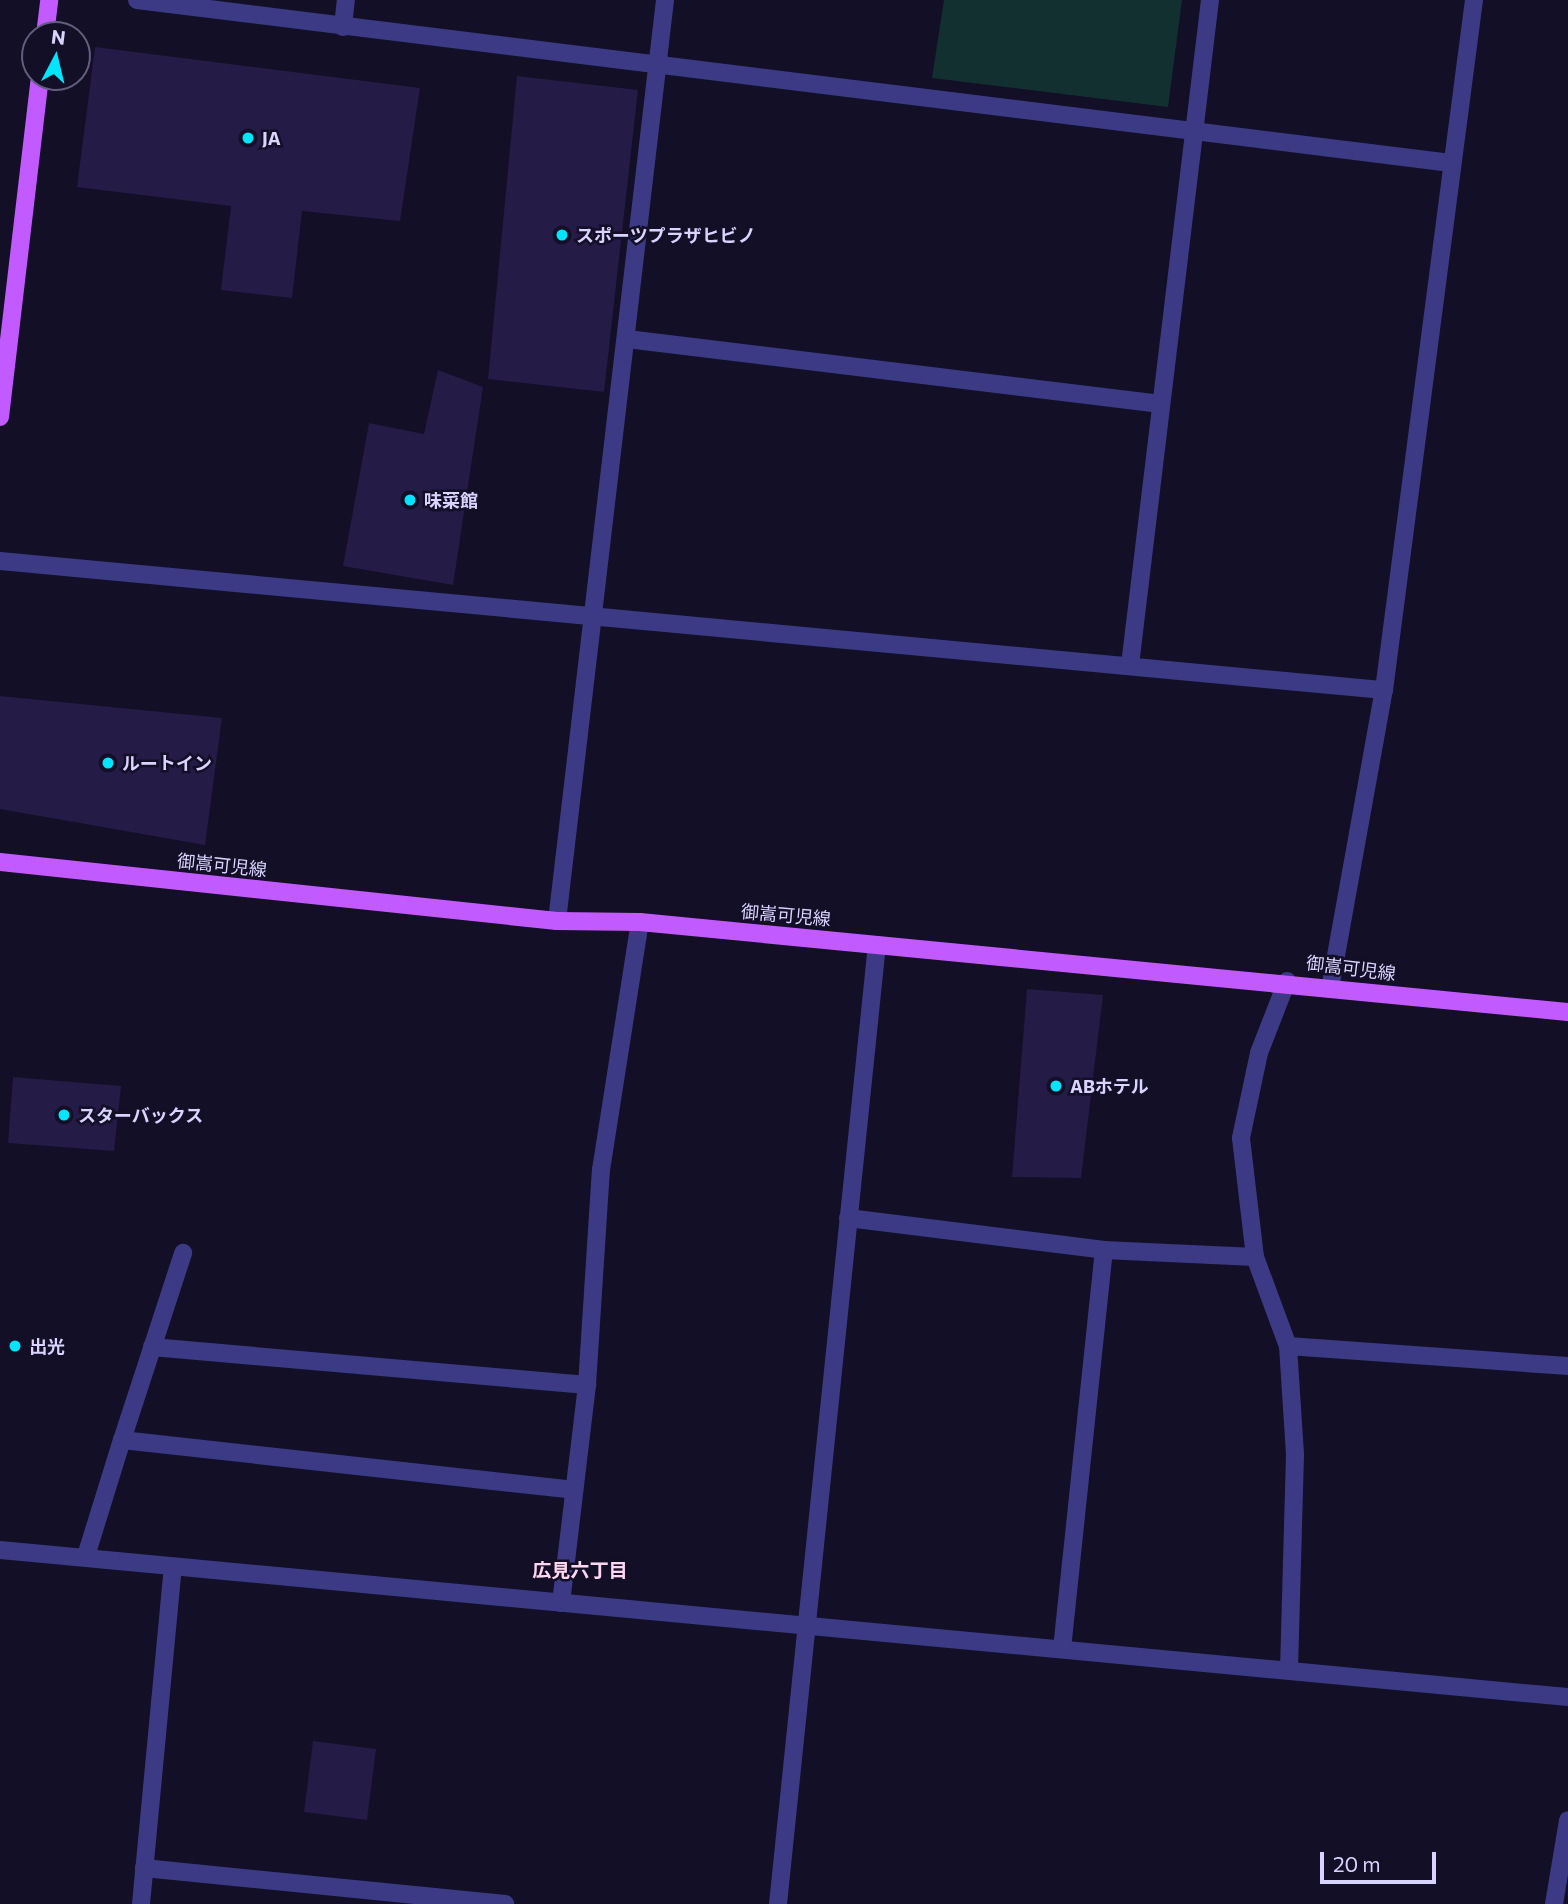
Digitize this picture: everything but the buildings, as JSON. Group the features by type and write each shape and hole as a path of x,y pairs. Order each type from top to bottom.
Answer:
{"main road":[{"path":"47,21 49,0"},
{"path":"0,417 38,91"},
{"name":"御嵩可児線","path":"0,862 557,921 640,922 1287,981 1329,989 1568,1012"}],"street":[{"path":"137,0 658,67 1451,163"},
{"path":"343,27 346,0"},
{"path":"557,921 590,617 627,339 665,0"},
{"path":"1130,666 1210,0"},
{"path":"1329,989 1384,690 1474,0"},
{"path":"627,339 1161,404"},
{"path":"0,561 1384,690"},
{"path":"561,1603 587,1385 601,1170 640,922"},
{"path":"778,1904 804,1626 877,944"},
{"path":"1287,981 1259,1053 1241,1138 1255,1257 1288,1346 1296,1455 1289,1670"},
{"path":"848,1218 1104,1250 1255,1257"},
{"path":"1062,1649 1104,1250"},
{"path":"86,1556 183,1253"},
{"path":"1288,1346 1568,1366"},
{"path":"152,1347 587,1385"},
{"path":"121,1440 575,1490"},
{"path":"0,1550 1568,1697"},
{"path":"141,1904 173,1567"},
{"path":"1554,1904 1568,1820"},
{"path":"145,1867 505,1904"}],"green space":[{"path":"944,0 1182,0 1168,107 932,78"}],"place":[{"name":"JA","path":"248,138"},
{"name":"スポーツプラザヒビノ","path":"562,235"},
{"name":"味菜館","path":"410,500"},
{"name":"ルートイン","path":"108,763"},
{"name":"ABホテル","path":"1056,1086"},
{"name":"スターバックス","path":"64,1115"},
{"name":"出光","path":"15,1346"}],"district":[{"name":"広見六丁目","path":"580,1570"}]}
